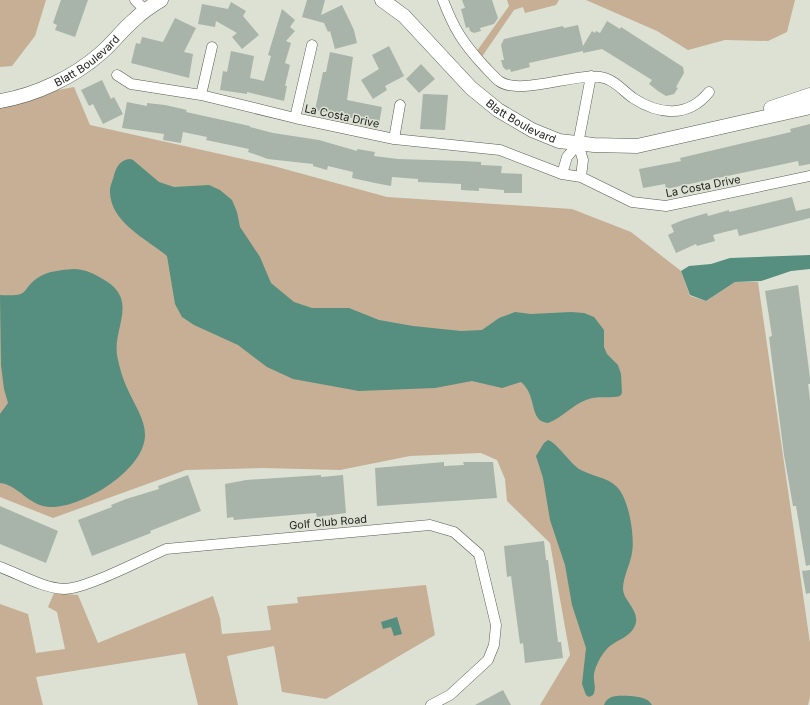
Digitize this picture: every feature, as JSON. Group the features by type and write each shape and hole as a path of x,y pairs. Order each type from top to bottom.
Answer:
{"street":[{"path":"135,0 144,5"},
{"name":"Blatt Boulevard","path":"0,101 21,97 73,73 102,52 144,5 161,0"},
{"name":"Blatt Boulevard","path":"382,0 404,16 472,88 498,110 532,130 559,141 617,147 637,146 810,108"},
{"path":"443,0 454,30 463,42 499,81 507,85 523,86 591,76 602,77 619,85 633,97 645,104 664,111 682,111 692,108 702,101 709,92"},
{"path":"295,118 312,45"},
{"path":"201,95 212,47"},
{"name":"La Costa Drive","path":"117,75 131,84 201,95 295,118 394,139 500,150 562,174 581,177 632,202 666,206 810,176"},
{"path":"581,177 583,160 578,144 591,76"},
{"name":"Blatt Boulevard","path":"700,132 810,95"},
{"path":"394,139 400,105"},
{"path":"562,174 567,157 578,144"},
{"name":"Golf Club Road","path":"0,567 47,585 64,589 84,585 164,550 175,547 219,545 430,525 454,532 479,554 496,625 494,645 488,660 450,695 431,705"}],"shaded area":[{"path":"0,0 46,0 35,36 12,66 0,67"},
{"path":"507,0 559,0 556,5 525,13 523,7 514,10 479,61 474,55 509,6"},
{"path":"586,0 795,0 787,32 768,41 725,40 688,50 657,31"},
{"path":"74,87 90,125 270,165 387,197 572,209 631,232 681,271 690,296 706,301 735,282 758,282 810,643 810,697 808,705 540,705 570,655 550,543 507,501 505,479 497,460 481,453 410,456 340,470 263,468 186,470 53,518 0,497 0,101"},
{"path":"426,585 435,635 326,699 282,692 274,646 227,656 238,705 198,705 185,653 36,677 43,705 0,705 0,604 28,614 36,653 65,649 57,612 48,607 54,593 78,595 98,643 213,596 220,618 222,634 271,630 267,606 298,603 297,597"}],"water":[{"path":"130,159 159,182 174,187 209,185 220,190 232,200 237,212 240,227 260,257 271,283 294,302 312,308 349,308 379,320 413,326 461,331 482,330 499,318 515,312 531,314 571,312 584,313 594,317 604,330 604,347 607,354 618,365 621,374 622,393 620,396 594,398 581,402 548,423 538,418 535,413 530,394 521,382 502,388 472,381 435,388 359,391 293,379 267,367 238,345 194,325 182,317 175,304 167,256 131,229 122,220 111,201 110,188 116,169 121,162"},
{"path":"810,255 810,269 791,271 761,281 735,282 706,301 690,295 681,271 689,266 711,264 730,258"},
{"path":"73,269 86,271 102,278 115,289 121,297 122,315 118,335 117,355 124,382 141,417 145,429 145,435 142,448 135,461 110,484 79,501 64,506 51,507 36,504 13,488 0,483 0,414 8,403 4,389 1,365 0,295 22,294 33,282 47,273"},
{"path":"548,440 552,442 579,469 609,481 617,487 625,500 632,528 632,553 624,580 623,589 625,597 635,613 636,622 628,635 610,646 602,655 595,671 594,692 593,695 589,697 586,695 582,684 586,648 572,605 565,565 550,520 543,478 536,456 544,443"},
{"path":"397,617 402,634 394,636 391,627 383,629 381,622"},
{"path":"630,696 645,699 652,705 604,705 611,697"}],"building":[{"path":"61,0 88,0 75,37 55,30 57,25 53,23"},
{"path":"307,0 325,0 321,15 342,5 354,30 357,43 335,49 330,31 328,32 324,23 302,17"},
{"path":"462,0 492,0 498,18 494,24 480,28 481,31 474,33 470,31 469,27 466,28 461,9 465,8"},
{"path":"231,2 246,11 243,16 259,35 242,49 232,37 237,33 216,21 215,27 198,24 202,4 228,9"},
{"path":"282,9 295,20 290,27 295,31 286,41 291,43 285,63 290,65 285,86 287,86 284,101 247,92 247,94 220,90 223,71 227,72 231,51 254,56 250,78 264,81 271,56 268,55"},
{"path":"175,18 196,28 184,52 193,54 189,78 131,63 136,43 140,44 142,37 163,42"},
{"path":"607,21 620,29 621,27 683,67 684,73 676,87 678,88 674,94 666,96 658,91 649,84 652,80 602,49 583,53 583,51 529,63 530,67 511,72 510,69 506,70 503,67 501,60 504,60 501,45 504,39 563,26 564,28 578,25 583,46 592,31 595,33 596,31 600,33"},
{"path":"389,46 404,76 385,86 387,90 373,99 361,80 379,69 372,55"},
{"path":"330,52 353,57 347,100 382,107 379,124 315,110 323,72 326,72"},
{"path":"421,64 435,79 419,93 406,79"},
{"path":"102,80 111,99 114,97 123,114 103,124 93,104 89,106 81,90"},
{"path":"423,94 448,95 445,130 420,129"},
{"path":"127,102 147,106 147,103 165,105 187,110 186,112 250,126 273,133 319,140 357,151 357,149 375,152 374,156 398,159 481,162 481,165 502,166 501,173 522,174 522,193 504,193 504,190 479,188 479,191 461,190 461,184 418,182 418,179 392,177 391,186 352,178 353,172 328,166 327,170 313,166 313,164 268,159 248,152 249,149 206,140 207,137 183,132 181,143 163,140 164,134 122,128"},
{"path":"810,124 810,164 799,166 798,161 666,189 665,184 643,188 639,169 681,161 680,158 791,132 790,129"},
{"path":"792,197 796,211 810,208 810,218 739,236 737,229 713,235 715,241 697,246 696,244 676,253 668,235 674,232 671,225 683,220 707,213 708,216 729,210 729,212"},
{"path":"798,285 810,378 810,384 808,384 810,400 810,565 806,566 796,506 793,506 784,455 769,337 772,336 765,291"},
{"path":"444,462 444,466 464,465 463,462 493,462 497,498 377,506 375,468"},
{"path":"188,475 201,511 150,531 151,533 92,556 78,520 112,507 111,505 126,499 159,489 158,486"},
{"path":"321,475 321,477 343,475 346,513 317,517 316,513 234,520 233,517 227,518 225,484 246,480"},
{"path":"0,506 58,531 46,563 0,544"},
{"path":"544,541 546,560 548,560 558,642 561,642 563,658 525,663 523,643 520,644 511,576 507,577 504,546"},
{"path":"810,570 810,593 806,594 802,571"},
{"path":"503,690 511,705 475,705"}]}
